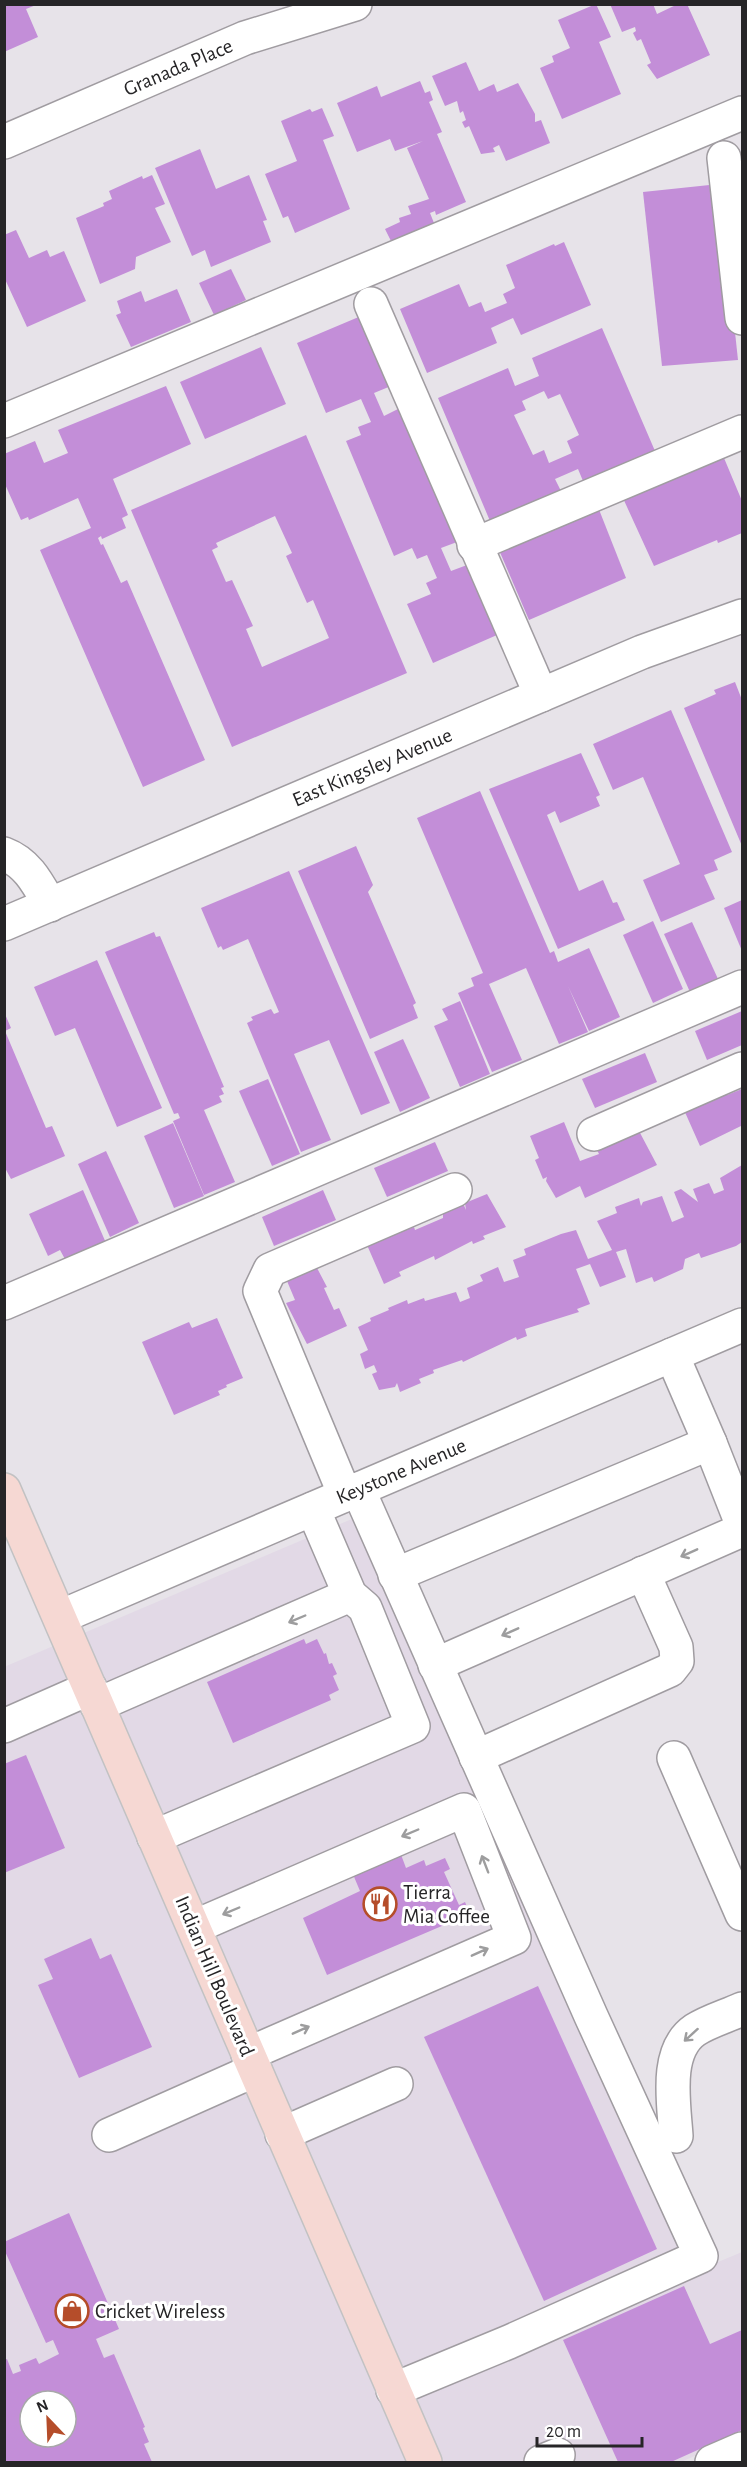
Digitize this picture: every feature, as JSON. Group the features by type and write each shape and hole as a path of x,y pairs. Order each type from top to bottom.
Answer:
{"main road":[{"name":"Indian Hill Boulevard","path":"4,1490 425,2463"}],"street":[{"name":"Granada Place","path":"4,142 245,38 356,4"},
{"path":"4,421 742,113"},
{"path":"724,158 742,318"},
{"path":"371,304 541,695"},
{"path":"474,545 742,432"},
{"name":"East Kingsley Avenue","path":"4,924 642,652 742,616"},
{"path":"4,854 13,857 32,872 50,905"},
{"path":"4,1303 742,987"},
{"path":"594,1134 742,1069"},
{"path":"393,2391 701,2256 395,1575 352,1492 260,1291 270,1269 455,1190"},
{"name":"Keystone Avenue","path":"60,1617 742,1325"},
{"path":"672,1355 742,1524"},
{"path":"395,1575 710,1443"},
{"path":"154,1837 413,1726 365,1608 350,1596 313,1509"},
{"path":"435,1665 742,1530"},
{"path":"476,1756 670,1670 677,1661 676,1647 643,1573"},
{"path":"4,1726 94,1697 350,1596"},
{"path":"674,1758 735,1875 742,1914"},
{"path":"109,2135 252,2062 513,1938 464,1810 194,1927"},
{"path":"676,2136 673,2092 677,2049 694,2030 742,2009"},
{"path":"282,2134 396,2085"},
{"path":"712,2463 742,2449"}],"shaded area":[{"path":"380,1507 718,2262 742,2252 742,2435 681,2462 5,2462 4,1667"}],"building":[{"path":"596,4 611,37 599,42 621,94 562,119 540,68 554,62 552,56 570,48 558,20"},
{"path":"610,4 653,4 657,14 678,4 687,4 710,55 657,79 647,65 651,63 641,39 637,41 633,33 636,31 635,27 622,32"},
{"path":"4,5 36,5 26,9 38,37 4,52"},
{"path":"466,62 479,91 494,84 497,92 518,83 535,114 535,122 541,120 550,143 506,161 499,145 493,148 495,152 481,154 469,126 465,128 462,122 466,120 463,111 460,113 457,101 445,106 432,76"},
{"path":"420,81 425,93 430,91 433,100 429,102 442,132 437,134 466,202 436,215 435,211 430,213 434,223 391,241 385,229 400,222 399,218 411,214 408,206 429,199 407,148 423,141 395,151 390,139 357,152 337,103 377,86 381,97"},
{"path":"322,108 334,136 323,140 350,209 295,233 288,216 283,218 265,174 297,161 281,121 310,109 312,112"},
{"path":"200,149 216,189 249,175 267,220 263,221 271,242 211,267 205,250 192,256 155,168"},
{"path":"152,175 165,204 155,208 171,242 136,257 135,269 100,284 76,218 104,206 103,203 112,199 109,191 142,176 143,179"},
{"path":"719,184 738,360 662,366 643,192"},
{"path":"16,230 29,258 47,250 50,257 64,251 86,301 27,327 4,277 4,235"},
{"path":"564,242 591,305 521,335 513,318 491,328 497,343 427,373 400,309 459,284 469,307 481,302 485,312 507,303 503,294 515,288 506,265 554,244 555,246"},
{"path":"231,269 246,300 214,315 199,283"},
{"path":"177,289 191,322 131,347 116,315 121,313 117,301 141,291 145,302"},
{"path":"361,316 391,386 374,393 384,416 400,408 457,542 441,548 451,571 467,565 497,635 433,663 407,604 431,594 426,583 437,578 427,555 417,559 412,548 394,556 346,441 361,435 358,427 371,422 361,399 326,413 297,343"},
{"path":"602,328 655,451 583,481 578,469 555,479 561,491 490,521 438,398 508,368 515,386 539,376 532,358","holes":["544,391 548,399 560,394 579,435 567,441 572,453 549,463 544,450 533,455 514,415 526,410 522,401"]},
{"path":"261,347 286,404 205,439 180,382"},
{"path":"166,386 191,444 113,479 128,515 122,518 126,528 102,539 101,536 98,538 121,583 127,580 205,760 143,787 40,550 91,528 78,498 29,520 28,517 21,520 4,482 4,454 35,441 44,463 68,453 58,430"},
{"path":"306,435 407,673 232,747 131,510","holes":["275,516 292,553 286,556 307,603 313,600 329,638 262,667 246,629 253,626 232,580 226,582 212,550 218,547 216,543"]},
{"path":"724,458 742,501 742,533 718,543 717,540 654,566 622,496 690,467 693,471"},
{"path":"598,507 626,578 529,620 499,550"},
{"path":"735,682 742,700 742,846 684,708 716,694 714,690"},
{"path":"671,710 732,852 714,860 718,870 704,875 715,899 661,922 643,880 680,864 643,777 613,790 593,744"},
{"path":"581,753 600,795 596,797 600,806 560,823 555,811 547,815 579,891 603,880 613,903 617,902 625,920 558,949 489,789"},
{"path":"480,791 550,953 554,951 558,962 589,948 620,1017 589,1031 568,986 588,1032 559,1044 526,968 489,984 522,1060 492,1072 458,993 474,986 471,978 483,973 417,818"},
{"path":"356,846 373,885 368,892 416,1003 413,1005 418,1018 370,1039 298,871"},
{"path":"289,871 390,1103 361,1115 329,1040 294,1054 331,1140 301,1152 247,1023 253,1020 251,1017 271,1009 274,1014 279,1012 248,939 223,950 221,946 218,948 201,908"},
{"path":"742,900 742,951 724,908"},
{"path":"653,921 683,989 653,1003 623,935"},
{"path":"692,922 718,979 690,992 664,934"},
{"path":"154,932 156,937 160,936 224,1087 221,1088 224,1094 219,1096 222,1102 204,1110 235,1182 204,1195 173,1121 180,1118 178,1113 174,1114 105,952"},
{"path":"97,960 162,1108 117,1127 75,1028 55,1036 34,987"},
{"path":"460,1001 490,1074 460,1087 434,1026 448,1020 442,1009"},
{"path":"742,1011 742,1045 707,1060 695,1031"},
{"path":"5,1014 11,1028 5,1031"},
{"path":"5,1031 46,1128 52,1126 65,1156 11,1179 5,1168"},
{"path":"403,1039 430,1098 400,1112 374,1052"},
{"path":"645,1053 657,1082 595,1108 582,1079"},
{"path":"268,1079 300,1154 272,1166 239,1091"},
{"path":"724,1088 727,1095 742,1089 742,1130 741,1126 700,1146 684,1110"},
{"path":"564,1122 580,1161 599,1154 595,1146 639,1131 657,1165 585,1198 580,1186 556,1198 546,1181 547,1177 543,1179 535,1160 539,1158 530,1136"},
{"path":"173,1123 204,1196 174,1208 144,1136"},
{"path":"435,1142 448,1171 387,1197 374,1168"},
{"path":"106,1151 139,1223 110,1237 78,1164"},
{"path":"742,1165 742,1242 736,1246 701,1258 699,1253 685,1259 683,1269 654,1282 652,1277 636,1283 626,1249 616,1252 626,1277 600,1287 590,1264 576,1269 590,1304 577,1309 579,1312 525,1329 527,1336 517,1340 516,1337 463,1362 462,1360 433,1370 434,1373 419,1379 421,1383 400,1392 397,1383 395,1387 379,1390 372,1374 377,1372 374,1365 365,1369 360,1354 368,1350 358,1327 371,1321 370,1318 389,1310 388,1308 407,1300 408,1304 424,1298 425,1301 456,1292 460,1302 470,1298 467,1288 483,1281 480,1275 498,1267 504,1282 519,1277 513,1260 526,1255 524,1249 576,1230 588,1259 612,1250 597,1221 617,1213 615,1207 639,1198 641,1206 643,1202 662,1196 672,1222 684,1217 674,1192 681,1189 698,1202 693,1189 709,1183 714,1194 724,1190 720,1178"},
{"path":"83,1190 106,1243 66,1261 60,1250 48,1256 29,1214"},
{"path":"323,1190 336,1220 274,1246 262,1217"},
{"path":"487,1194 506,1227 483,1236 485,1239 473,1244 472,1241 435,1260 434,1256 399,1272 401,1276 384,1284 367,1245 406,1224 409,1229 414,1227 415,1230 443,1218 443,1209 462,1201 466,1210 465,1203"},
{"path":"317,1268 327,1287 324,1288 334,1310 339,1308 347,1326 307,1344 286,1303 295,1300 287,1281"},
{"path":"217,1318 243,1378 226,1385 227,1387 218,1391 220,1395 174,1415 142,1342 189,1322 192,1328"},
{"path":"304,1639 306,1644 317,1639 324,1654 326,1653 329,1664 332,1663 337,1674 333,1676 339,1690 329,1695 331,1700 233,1743 207,1682"},
{"path":"26,1755 65,1848 4,1873 4,1764"},
{"path":"400,1852 406,1868 424,1860 426,1866 445,1858 450,1869 444,1872 459,1905 465,1902 470,1914 327,1975 303,1918 360,1891 352,1872"},
{"path":"91,1938 100,1959 111,1954 152,2047 79,2078 38,1985 53,1979 44,1959"},
{"path":"538,1986 657,2249 544,2301 424,2037"},
{"path":"69,2213 119,2329 96,2339 104,2358 114,2354 145,2427 143,2428 149,2442 144,2444 152,2462 4,2462 4,2360 7,2359 13,2374 21,2371 19,2365 36,2358 39,2364 59,2354 53,2340 46,2343 4,2249 4,2242"},
{"path":"684,2286 710,2344 742,2330 742,2430 671,2462 618,2462 563,2340"}],"place":[{"name":"Tierra Mia Coffee","path":"380,1904"},
{"name":"Cricket Wireless","path":"72,2311"}]}
